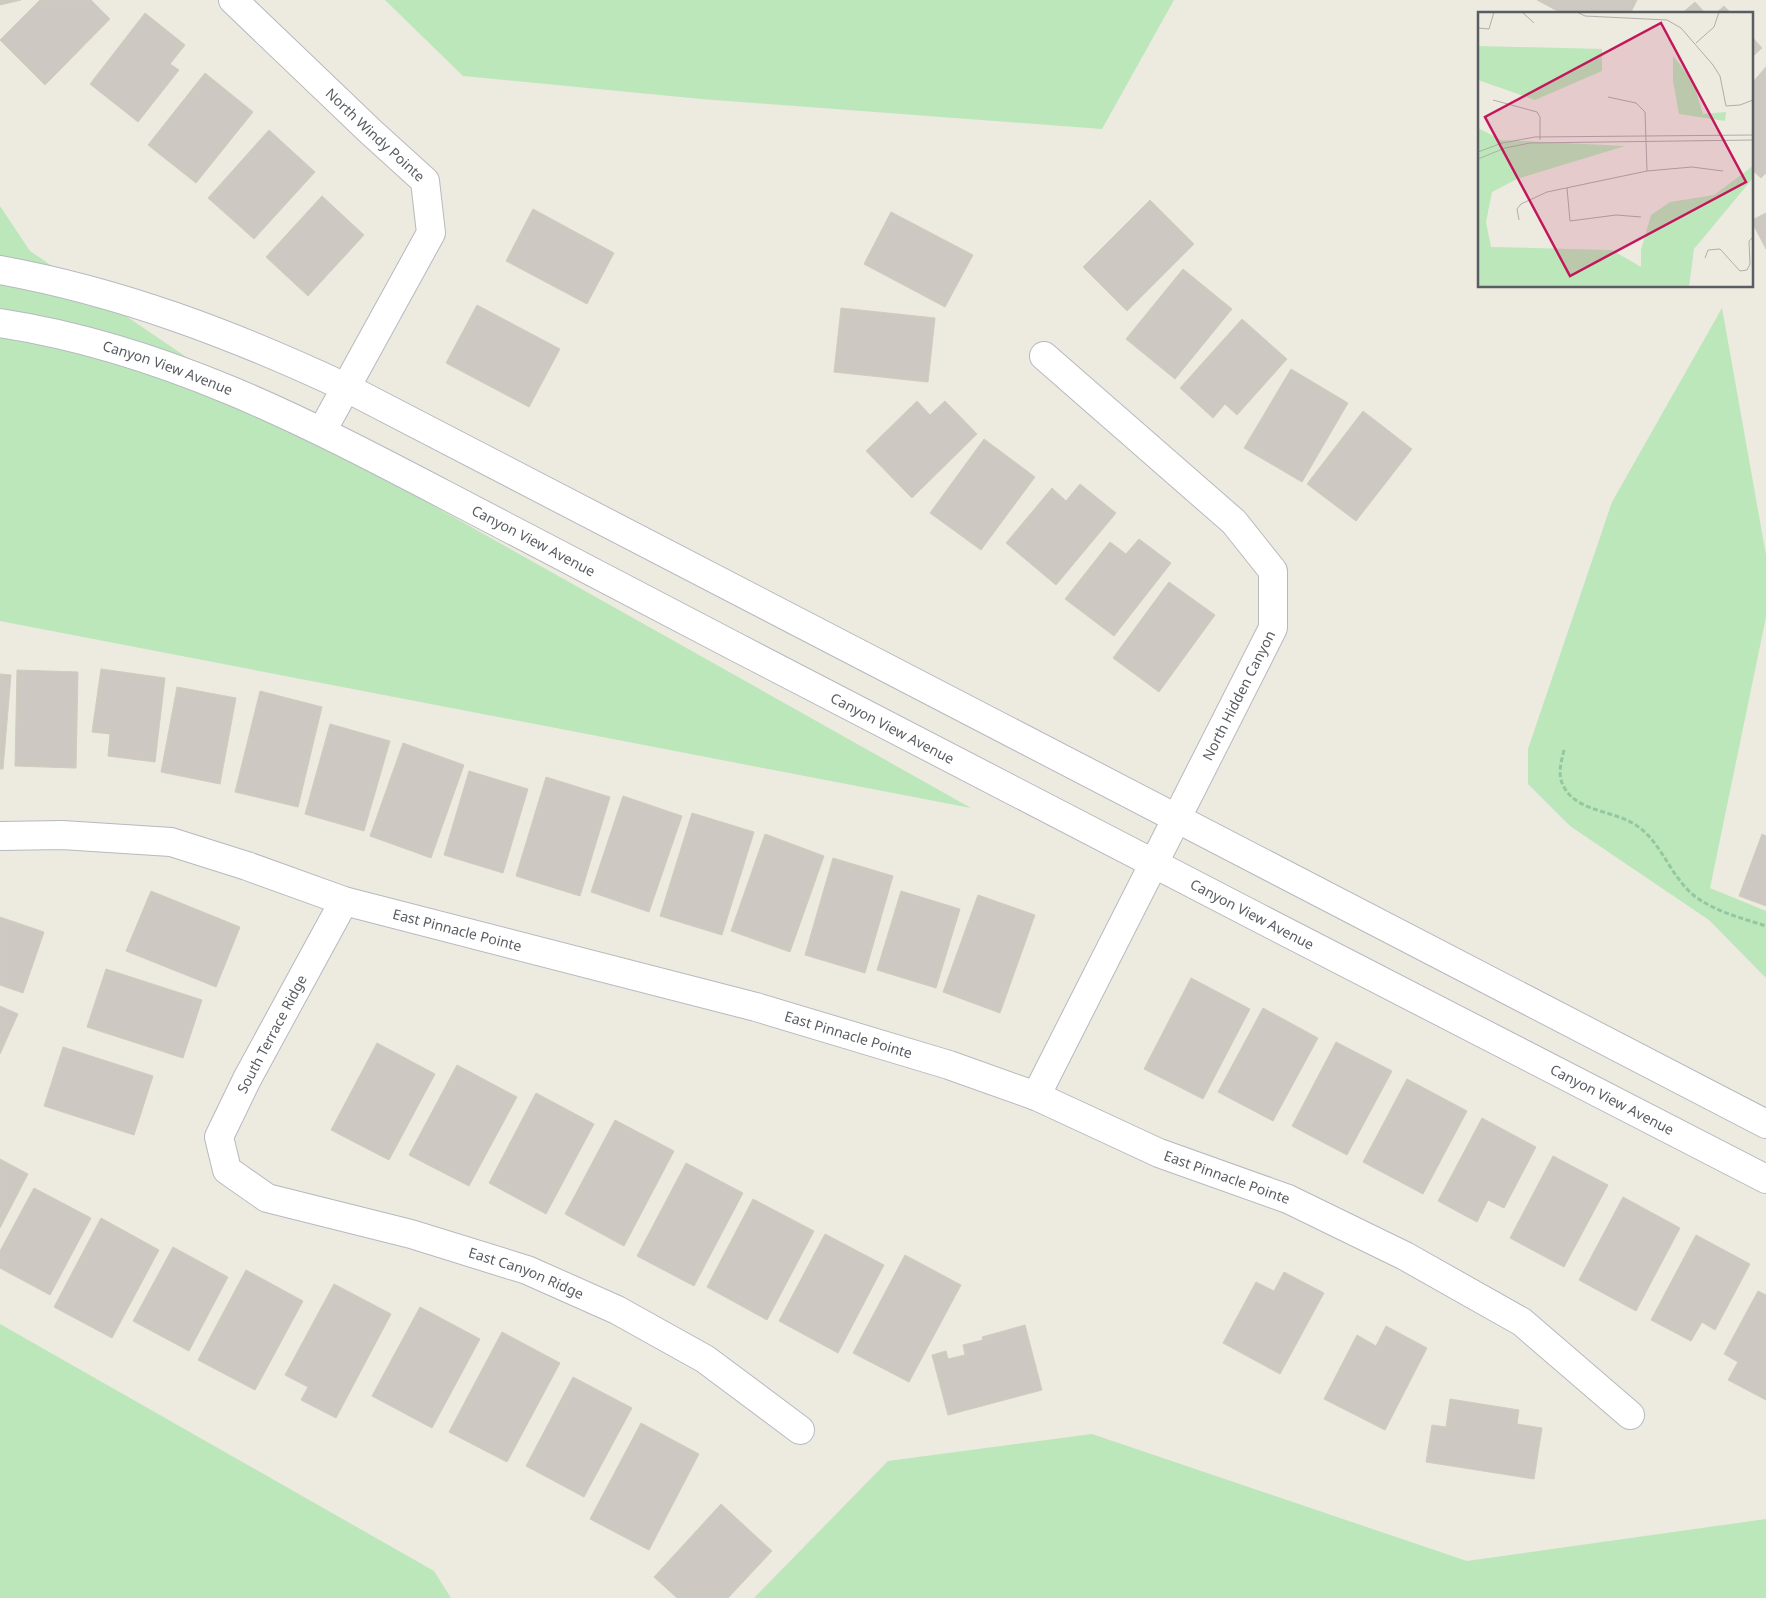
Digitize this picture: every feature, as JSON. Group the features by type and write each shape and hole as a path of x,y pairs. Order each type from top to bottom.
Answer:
{"street":[{"name":"North Windy Pointe","path":"233,0 425,181 431,233 322,431"},
{"path":"0,270 106,294 159,310 231,337 345,387 1766,1124"},
{"name":"Canyon View Avenue","path":"0,323 84,340 149,359 246,396 322,431 1766,1179"},
{"name":"North Hidden Canyon","path":"1036,1096 1273,628 1273,571 1234,522 1044,356"},
{"name":"East Pinnacle Pointe","path":"0,836 62,835 171,842 247,866 344,901 756,1006 949,1064 1036,1096 1159,1153 1288,1199 1405,1256 1522,1322 1630,1415"},
{"name":"South Terrace Ridge","path":"227,1170 219,1137 247,1079 344,901"},
{"name":"East Canyon Ridge","path":"227,1170 267,1198 411,1234 526,1270 617,1310 705,1359 800,1430"}],"path":[{"path":"1564,750 1559,774 1564,789 1580,803 1634,823 1653,840 1687,889 1710,906 1766,926"}],"green space":[{"path":"385,0 1174,0 1102,129 701,99 463,76"},
{"path":"0,206 30,251 272,415 971,808 0,621"},
{"path":"1722,308 1766,555 1766,617 1710,888 1766,911 1766,978 1709,920 1570,826 1528,784 1528,749 1612,502"},
{"path":"0,1324 434,1571 451,1598 0,1598"},
{"path":"1092,1434 1467,1561 1766,1519 1766,1598 754,1598 888,1461"}],"building":[{"path":"0,0 21,0 0,5"},
{"path":"40,0 91,0 110,19 45,85 0,40"},
{"path":"1537,0 1637,0 1631,12 1559,12"},
{"path":"1695,2 1704,12 1683,12"},
{"path":"1724,6 1730,12 1717,12"},
{"path":"145,13 185,45 170,64 179,70 138,122 90,84"},
{"path":"1754,39 1762,48 1754,55"},
{"path":"1766,67 1766,173 1761,178 1754,172 1754,81"},
{"path":"205,73 253,112 196,183 148,145"},
{"path":"269,130 315,172 254,239 208,198"},
{"path":"322,196 364,235 308,296 266,257"},
{"path":"1150,200 1194,244 1127,311 1083,267"},
{"path":"533,209 614,253 587,304 506,261"},
{"path":"891,212 973,255 945,307 864,264"},
{"path":"1766,213 1766,249 1754,226 1754,219"},
{"path":"1183,269 1232,309 1175,379 1126,339"},
{"path":"477,305 560,349 529,407 446,363"},
{"path":"841,308 935,318 928,382 834,372"},
{"path":"1242,319 1287,359 1237,415 1225,404 1213,418 1180,388"},
{"path":"1291,369 1348,403 1302,482 1244,448"},
{"path":"917,401 930,415 945,401 977,434 912,498 866,451"},
{"path":"1363,411 1412,449 1356,521 1307,484"},
{"path":"984,439 1035,477 981,550 930,513"},
{"path":"1080,484 1116,513 1056,585 1006,543 1052,488 1066,501"},
{"path":"1139,539 1171,563 1114,636 1065,599 1110,542 1126,554"},
{"path":"1169,582 1215,615 1159,692 1113,658"},
{"path":"101,669 165,678 155,762 108,756 110,734 92,732"},
{"path":"17,670 78,672 76,768 15,766"},
{"path":"0,674 11,675 3,769 0,769"},
{"path":"177,687 236,698 220,784 161,772"},
{"path":"260,691 322,707 298,807 235,792"},
{"path":"330,724 390,741 364,831 305,814"},
{"path":"403,743 464,765 431,858 370,836"},
{"path":"469,771 528,789 503,873 444,855"},
{"path":"546,777 610,797 580,896 516,876"},
{"path":"623,796 682,816 649,912 591,892"},
{"path":"692,813 754,832 722,935 660,916"},
{"path":"765,834 824,856 790,952 731,931"},
{"path":"1762,834 1766,836 1766,906 1739,896"},
{"path":"833,858 893,876 865,973 805,955"},
{"path":"151,891 240,927 216,987 126,951"},
{"path":"901,891 960,909 936,988 877,970"},
{"path":"978,895 1035,915 1000,1013 943,992"},
{"path":"0,917 44,932 23,993 0,985"},
{"path":"106,969 202,1000 183,1058 87,1027"},
{"path":"1191,978 1250,1009 1203,1099 1144,1069"},
{"path":"0,1006 18,1014 0,1054"},
{"path":"1263,1008 1318,1038 1273,1121 1218,1092"},
{"path":"1336,1042 1392,1071 1347,1155 1292,1126"},
{"path":"377,1043 435,1074 389,1160 331,1130"},
{"path":"63,1047 153,1076 134,1135 44,1106"},
{"path":"457,1065 517,1097 469,1186 409,1155"},
{"path":"1407,1079 1467,1111 1423,1194 1363,1162"},
{"path":"536,1093 594,1124 546,1214 489,1183"},
{"path":"1482,1118 1536,1147 1504,1208 1488,1200 1477,1222 1438,1201"},
{"path":"615,1120 674,1151 624,1246 565,1214"},
{"path":"1553,1156 1608,1185 1564,1267 1510,1238"},
{"path":"0,1159 28,1174 0,1228"},
{"path":"686,1163 743,1193 694,1286 637,1256"},
{"path":"34,1188 91,1218 50,1295 0,1268 0,1251"},
{"path":"1623,1197 1680,1228 1636,1311 1579,1280"},
{"path":"753,1199 814,1231 767,1320 707,1287"},
{"path":"101,1218 159,1250 112,1338 54,1307"},
{"path":"825,1234 884,1265 838,1353 779,1321"},
{"path":"1696,1235 1750,1264 1715,1330 1702,1322 1691,1341 1651,1320"},
{"path":"173,1247 228,1277 189,1351 133,1321"},
{"path":"905,1255 961,1285 909,1382 853,1353"},
{"path":"246,1270 303,1301 255,1390 198,1360"},
{"path":"1284,1272 1324,1293 1280,1374 1223,1343 1256,1282 1274,1291"},
{"path":"334,1284 391,1314 336,1418 301,1400 308,1387 285,1375"},
{"path":"1758,1291 1766,1295 1766,1400 1728,1380 1738,1362 1724,1354"},
{"path":"420,1307 480,1339 432,1428 372,1396"},
{"path":"1025,1325 1042,1390 948,1415 932,1355 946,1351 948,1359 965,1355 963,1345 983,1340 982,1337"},
{"path":"1386,1326 1427,1348 1385,1430 1324,1399 1357,1335 1376,1346"},
{"path":"502,1332 560,1363 507,1462 449,1432"},
{"path":"573,1377 632,1408 584,1497 526,1466"},
{"path":"1450,1399 1519,1410 1517,1424 1542,1428 1534,1479 1426,1462 1432,1425 1446,1427"},
{"path":"641,1423 699,1454 649,1550 590,1519"},
{"path":"721,1504 772,1551 728,1598 677,1598 654,1577"}]}
